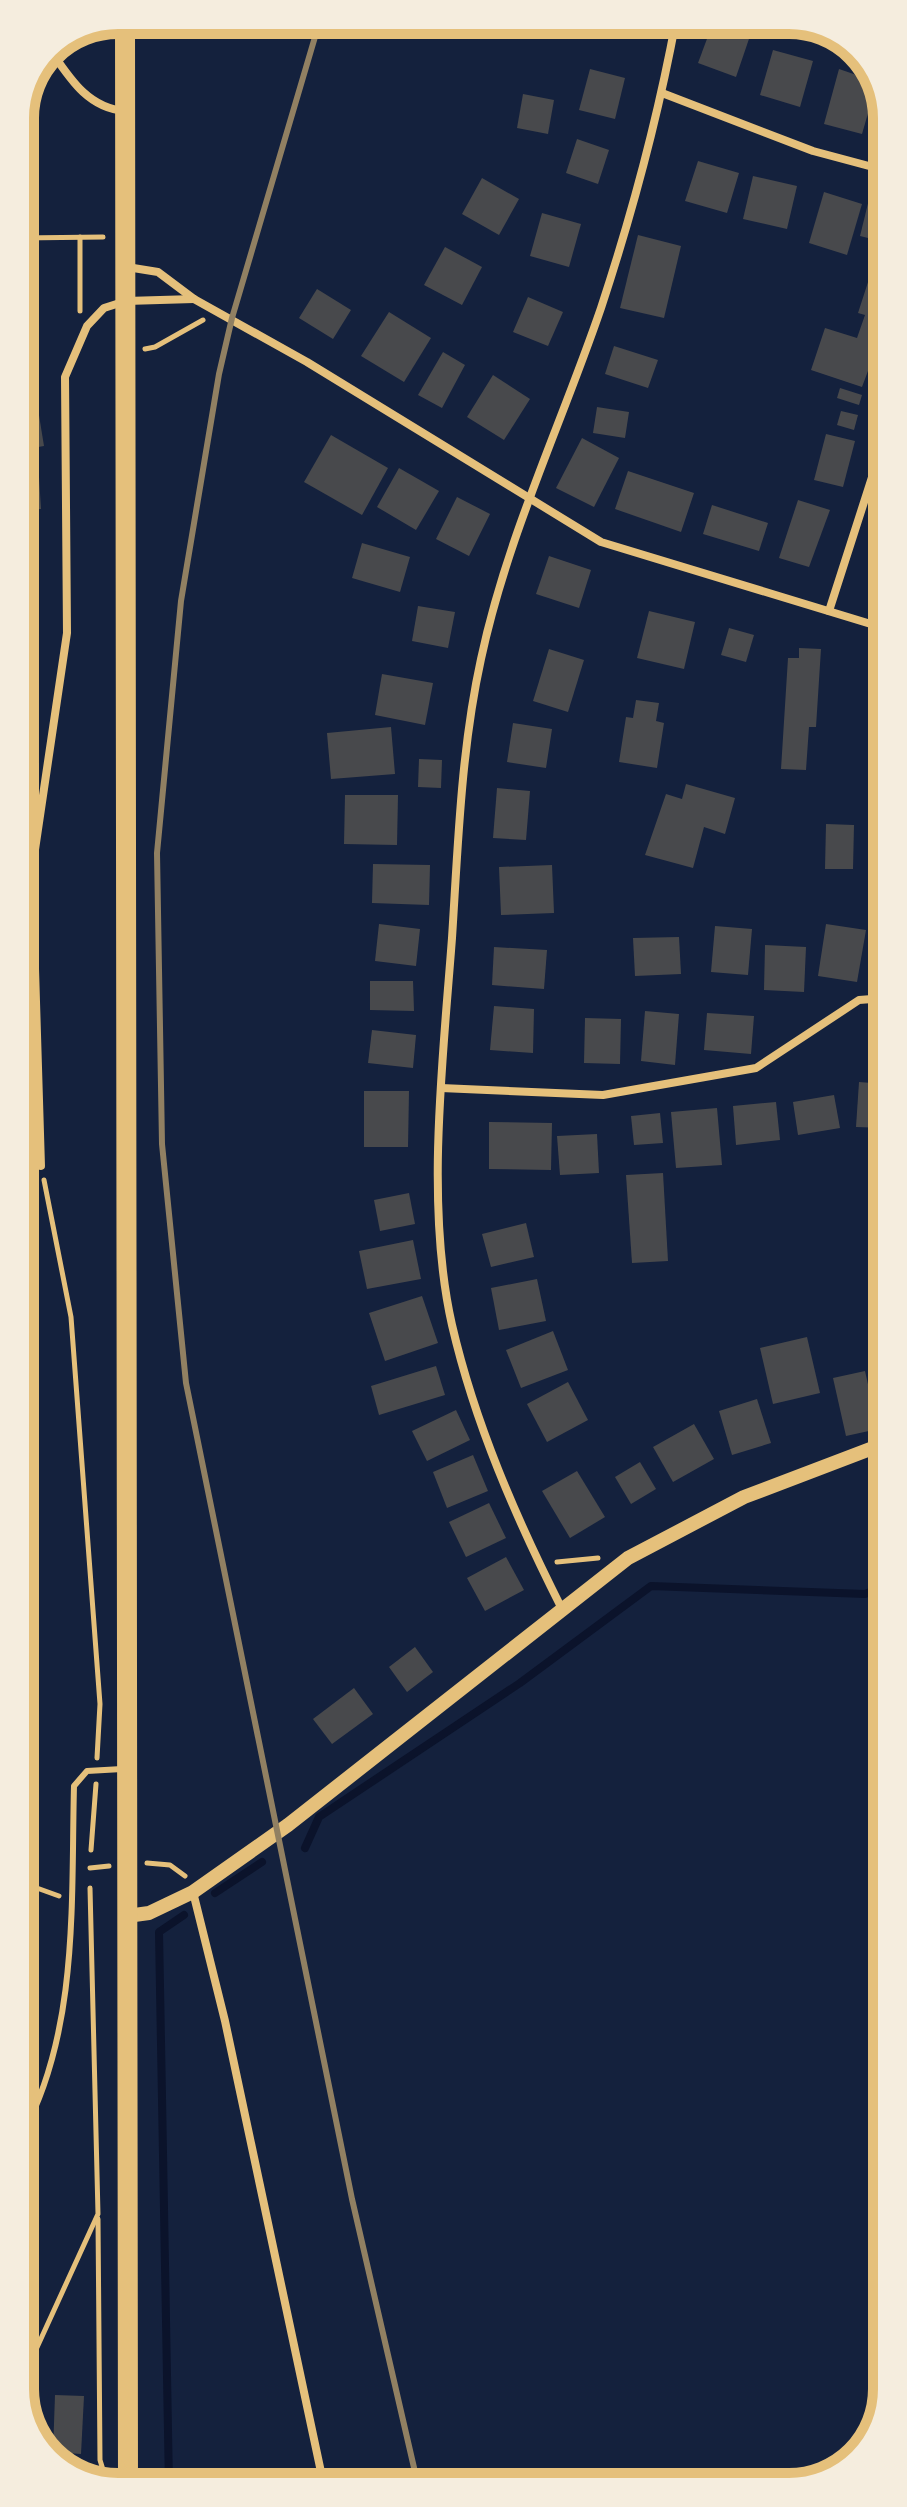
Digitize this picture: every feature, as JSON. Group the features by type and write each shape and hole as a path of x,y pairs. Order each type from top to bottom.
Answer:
{"main road":[{"path":"125,34 128,2473"}],"street":[{"path":"562,1609 497,1473 451,1323 439,1224 441,1088 463,781 480,659 527,498 600,308 662,93 673,34"},
{"path":"58,60 87,97 111,110 125,111"},
{"path":"662,93 813,151 873,167"},
{"path":"126,267 158,272 194,299 307,362 601,542 873,625"},
{"path":"34,856 67,633 65,377 84,331 104,308 126,301 194,299"},
{"path":"829,611 873,474"},
{"path":"34,936 41,1166"},
{"path":"441,1088 603,1095 756,1068 859,1000 873,999"},
{"path":"127,1916 149,1913 193,1892 327,1797 628,1558 744,1497 873,1448"},
{"path":"193,1892 225,2021 321,2473"}],"lane":[{"path":"34,2114 52,2059 69,1953 74,1786 78,1777 97,1768 125,1769"}],"path":[{"path":"80,237 78,298 84,331"},
{"path":"34,238 125,237"},
{"path":"127,352 155,347 204,319 217,326"},
{"path":"41,1166 71,1317 100,1704 90,1868 100,2460 103,2471"},
{"path":"540,1565 584,1557 628,1558"},
{"path":"137,1864 170,1865 184,1876"},
{"path":"34,1888 40,1890"},
{"path":"34,2354 98,2214"}],"building":[{"path":"709,34 751,34 736,77 698,63"},
{"path":"773,50 813,61 800,107 760,95"},
{"path":"590,69 625,78 615,119 579,110"},
{"path":"839,69 863,77 871,102 862,134 824,124"},
{"path":"523,94 554,100 548,134 517,128"},
{"path":"577,139 609,150 598,184 566,173"},
{"path":"698,161 739,173 727,213 685,201"},
{"path":"753,176 797,186 787,229 743,219"},
{"path":"482,178 519,199 499,235 462,214"},
{"path":"873,183 873,239 860,236"},
{"path":"824,192 862,204 847,255 809,243"},
{"path":"542,213 581,224 569,267 530,256"},
{"path":"638,235 681,246 664,318 620,308"},
{"path":"445,247 482,267 462,305 424,285"},
{"path":"869,279 873,280 873,358 862,387 811,370 825,328 857,338 865,315 858,313"},
{"path":"317,289 351,310 333,339 299,318"},
{"path":"528,297 563,312 548,346 513,332"},
{"path":"389,312 431,338 404,382 361,356"},
{"path":"614,346 658,360 648,388 605,374"},
{"path":"443,352 465,365 442,408 418,395"},
{"path":"493,375 530,399 504,440 467,417"},
{"path":"840,388 862,395 859,405 837,398"},
{"path":"597,407 629,412 625,438 593,433"},
{"path":"34,409 38,409 44,446 34,448"},
{"path":"841,411 858,415 854,430 837,425"},
{"path":"826,434 855,441 843,487 814,480"},
{"path":"331,435 388,468 362,515 304,482"},
{"path":"582,438 619,458 594,507 556,488"},
{"path":"399,468 439,491 416,530 377,507"},
{"path":"628,471 694,493 681,532 615,509"},
{"path":"34,477 39,477 41,509 34,509"},
{"path":"457,497 490,514 469,556 436,539"},
{"path":"798,500 830,510 809,567 779,558"},
{"path":"712,505 768,523 759,551 703,534"},
{"path":"34,540 37,571 34,571"},
{"path":"362,543 410,557 400,592 352,578"},
{"path":"549,556 591,570 579,608 536,594"},
{"path":"418,606 455,612 448,648 412,641"},
{"path":"649,611 695,622 684,669 637,658"},
{"path":"729,628 754,635 746,662 721,655"},
{"path":"799,648 821,649 816,727 809,727 806,770 781,769 788,658 799,658"},
{"path":"549,649 584,660 568,712 533,701"},
{"path":"382,674 433,683 425,725 375,715"},
{"path":"636,700 659,703 656,721 664,723 657,768 619,762 626,717 633,718"},
{"path":"513,723 552,729 546,768 507,762"},
{"path":"391,727 395,774 331,779 327,733"},
{"path":"419,759 442,760 441,788 418,787"},
{"path":"686,784 735,798 725,834 704,827 693,868 645,855 666,794 682,799"},
{"path":"497,788 530,791 526,840 493,838"},
{"path":"345,795 398,795 397,845 344,844"},
{"path":"826,824 854,825 853,869 825,869"},
{"path":"373,864 430,865 429,905 372,903"},
{"path":"552,865 554,913 501,915 499,867"},
{"path":"379,924 420,929 416,966 375,961"},
{"path":"826,924 866,930 857,982 818,976"},
{"path":"715,926 752,929 748,975 711,972"},
{"path":"679,937 681,974 635,976 633,938"},
{"path":"765,945 806,947 804,992 764,990"},
{"path":"494,947 547,950 544,989 492,985"},
{"path":"370,981 413,981 414,1011 370,1010"},
{"path":"494,1006 534,1009 533,1053 490,1050"},
{"path":"645,1011 679,1014 675,1065 641,1061"},
{"path":"707,1013 754,1016 751,1054 704,1050"},
{"path":"585,1018 621,1019 620,1064 584,1063"},
{"path":"372,1030 416,1035 413,1068 368,1063"},
{"path":"859,1082 873,1083 873,1128 856,1127"},
{"path":"364,1091 409,1091 408,1147 364,1147"},
{"path":"834,1095 840,1128 798,1135 793,1102"},
{"path":"776,1102 780,1140 736,1145 733,1106"},
{"path":"717,1108 722,1165 676,1168 671,1112"},
{"path":"660,1113 663,1143 634,1145 631,1116"},
{"path":"489,1122 552,1123 551,1170 489,1169"},
{"path":"597,1134 599,1173 560,1175 557,1136"},
{"path":"663,1173 668,1261 632,1263 626,1175"},
{"path":"409,1193 415,1224 380,1231 374,1200"},
{"path":"526,1223 534,1257 491,1267 482,1234"},
{"path":"413,1240 421,1279 367,1289 359,1251"},
{"path":"537,1279 546,1321 499,1330 491,1288"},
{"path":"422,1296 438,1343 385,1361 369,1313"},
{"path":"553,1331 568,1370 521,1388 506,1350"},
{"path":"807,1337 820,1393 773,1404 760,1348"},
{"path":"436,1366 445,1395 379,1415 371,1386"},
{"path":"865,1371 873,1407 873,1430 846,1436 833,1378"},
{"path":"568,1382 588,1420 547,1442 527,1404"},
{"path":"757,1399 771,1443 732,1455 719,1411"},
{"path":"456,1410 470,1440 427,1461 412,1431"},
{"path":"694,1424 714,1459 673,1482 653,1447"},
{"path":"473,1455 488,1491 447,1508 433,1472"},
{"path":"640,1462 656,1489 631,1504 615,1477"},
{"path":"577,1471 605,1517 570,1538 542,1491"},
{"path":"489,1503 506,1538 466,1557 449,1522"},
{"path":"506,1557 524,1590 485,1611 467,1578"},
{"path":"415,1647 433,1672 407,1692 389,1667"},
{"path":"354,1688 373,1714 332,1744 313,1719"},
{"path":"55,2395 84,2396 81,2454 64,2453 53,2442"}],"waterway":[{"path":"305,1848 319,1817 520,1683 651,1586 865,1594 873,1591"},
{"path":"215,1893 262,1862"},
{"path":"169,2473 159,1932 184,1915"}],"railway":[{"path":"316,34 232,318 219,374 181,601 157,853 162,1144 186,1383 352,2199 415,2473"}]}
